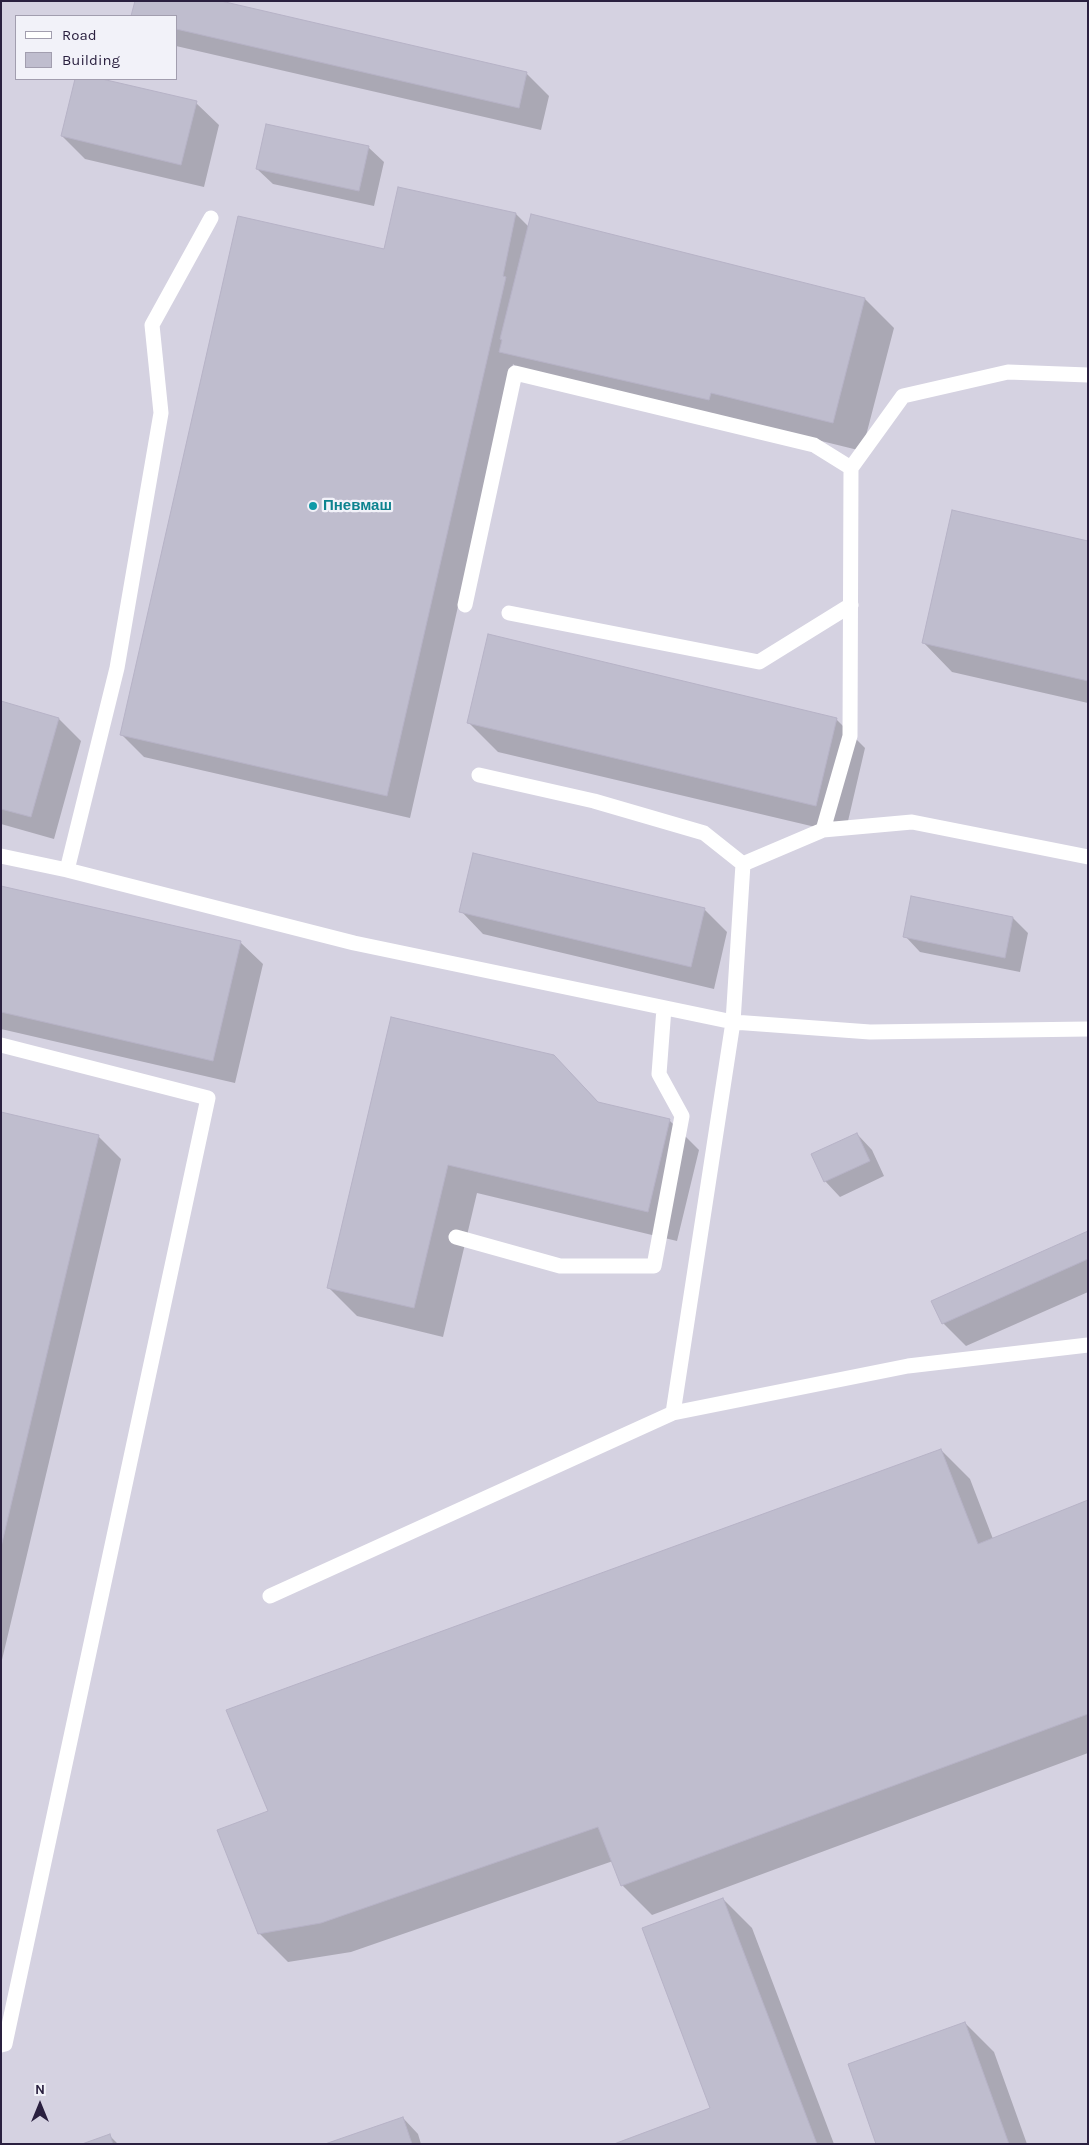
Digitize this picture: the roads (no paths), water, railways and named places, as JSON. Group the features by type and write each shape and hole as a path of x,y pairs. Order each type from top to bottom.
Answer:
{"lane":[{"path":"67,870 117,668 161,413 152,325 211,218"},
{"path":"824,830 850,736 851,468 903,396 1008,372 1088,376"},
{"path":"465,605 515,373 814,445 851,468"},
{"path":"509,613 758,662 851,605"},
{"path":"479,774 594,801 704,833 743,864"},
{"path":"743,864 824,830 912,822 1088,857"},
{"path":"1,856 67,870 354,943 733,1022 870,1032 1088,1029"},
{"path":"673,1413 733,1022 743,864"},
{"path":"456,1237 560,1266 654,1266 682,1116 659,1074 664,1008"},
{"path":"1,1045 208,1098 5,2044 1,2045"},
{"path":"270,1596 673,1413 908,1366 1088,1346"}],"place":[{"name":"Пневмаш","path":"313,506"}]}
